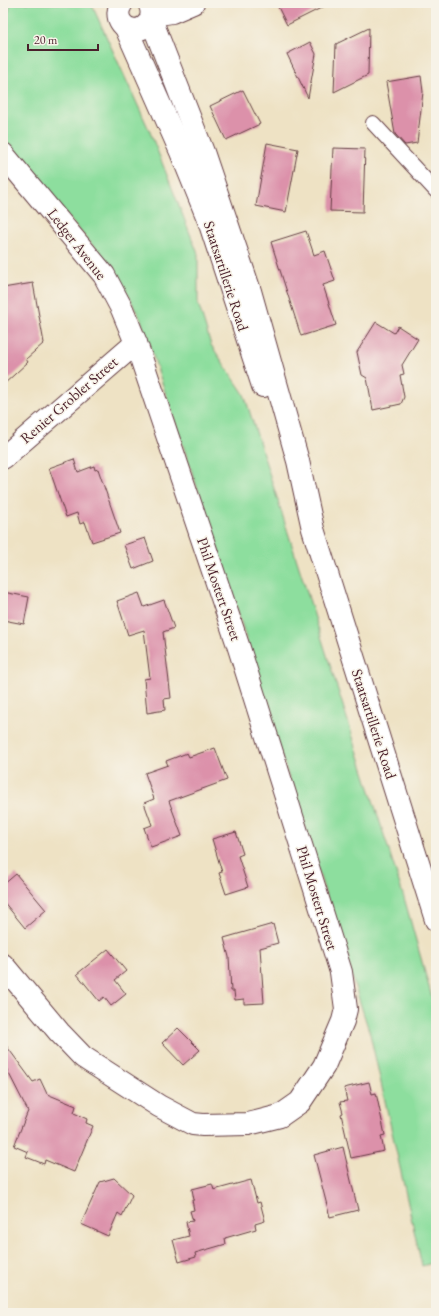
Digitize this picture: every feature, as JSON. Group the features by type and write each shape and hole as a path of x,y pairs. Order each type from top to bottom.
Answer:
{"street":[{"path":"121,10 133,30 140,29 147,25 150,13 172,12 193,3"},
{"name":"Staatsartillerie Road","path":"121,10 209,221 287,467 313,529"},
{"name":"Staatsartillerie Road","path":"150,13 203,152 250,291 298,461 313,529 436,920"},
{"name":"Ledger Avenue","path":"3,154 104,275 122,309 136,343"},
{"name":"Renier Grobler Street","path":"3,458 136,343"},
{"name":"Phil Mostert Street","path":"3,965 59,1032 83,1057 159,1106 193,1124 248,1124 280,1116 300,1102 324,1066 340,1032 346,1009 341,972 249,677 136,343"}],"lane":[{"path":"373,123 436,191"}],"green space":[{"path":"11,3 91,3 150,132 198,254 198,303 211,345 244,394 405,901 434,1005 436,1014 436,1262 422,1266 370,1034 266,706 231,588 141,320 120,279 3,142 3,30"}],"building":[{"path":"276,3 331,3 287,25"},
{"path":"369,28 368,75 334,92 336,44"},
{"path":"310,42 316,54 308,98 287,54"},
{"path":"421,76 423,92 417,143 405,145 395,134 386,82"},
{"path":"243,90 260,124 226,140 210,106"},
{"path":"267,143 298,149 286,212 256,206"},
{"path":"333,148 365,149 363,212 330,211"},
{"path":"306,231 314,255 325,251 335,281 323,285 336,325 301,336 271,242"},
{"path":"33,283 44,343 26,359 28,362 3,385 3,288"},
{"path":"376,322 394,333 398,326 418,339 402,365 404,374 400,375 404,397 401,404 373,410 367,378 362,375 357,352"},
{"path":"74,459 78,472 94,466 95,470 98,469 120,533 92,542 85,522 80,524 77,513 66,517 49,468"},
{"path":"145,538 153,561 133,569 124,545"},
{"path":"3,592 29,597 24,624 3,620"},
{"path":"139,593 144,607 164,600 174,628 163,632 171,698 164,699 165,710 147,713 144,679 150,678 144,630 128,635 117,601"},
{"path":"215,748 227,780 169,801 182,836 151,847 144,828 152,825 144,803 154,799 145,773 168,765 166,761 187,753 189,757"},
{"path":"236,832 243,854 238,856 248,887 226,894 219,873 222,872 212,839"},
{"path":"16,874 46,910 25,928 3,901 3,885"},
{"path":"273,924 278,943 260,948 264,1003 244,1004 244,999 235,1000 234,991 231,991 229,957 224,938"},
{"path":"108,949 126,971 115,980 126,994 111,1006 104,997 99,1001 77,974"},
{"path":"178,1028 200,1050 183,1065 162,1043"},
{"path":"5,1044 33,1082 40,1079 47,1094 76,1106 74,1113 87,1119 86,1123 93,1126 74,1172 45,1160 44,1164 26,1157 28,1152 14,1146 28,1111 3,1062 3,1045"},
{"path":"369,1082 372,1094 376,1093 385,1135 381,1136 384,1151 351,1158 341,1114 343,1113 340,1102 347,1101 344,1088"},
{"path":"343,1147 358,1210 330,1217 314,1155"},
{"path":"114,1178 132,1195 122,1216 118,1213 108,1236 81,1224 100,1182"},
{"path":"251,1180 257,1203 260,1202 265,1221 255,1224 256,1229 225,1238 226,1244 195,1253 196,1257 179,1262 173,1240 189,1236 186,1222 193,1221 190,1211 194,1210 192,1189 212,1184 214,1190"}]}
